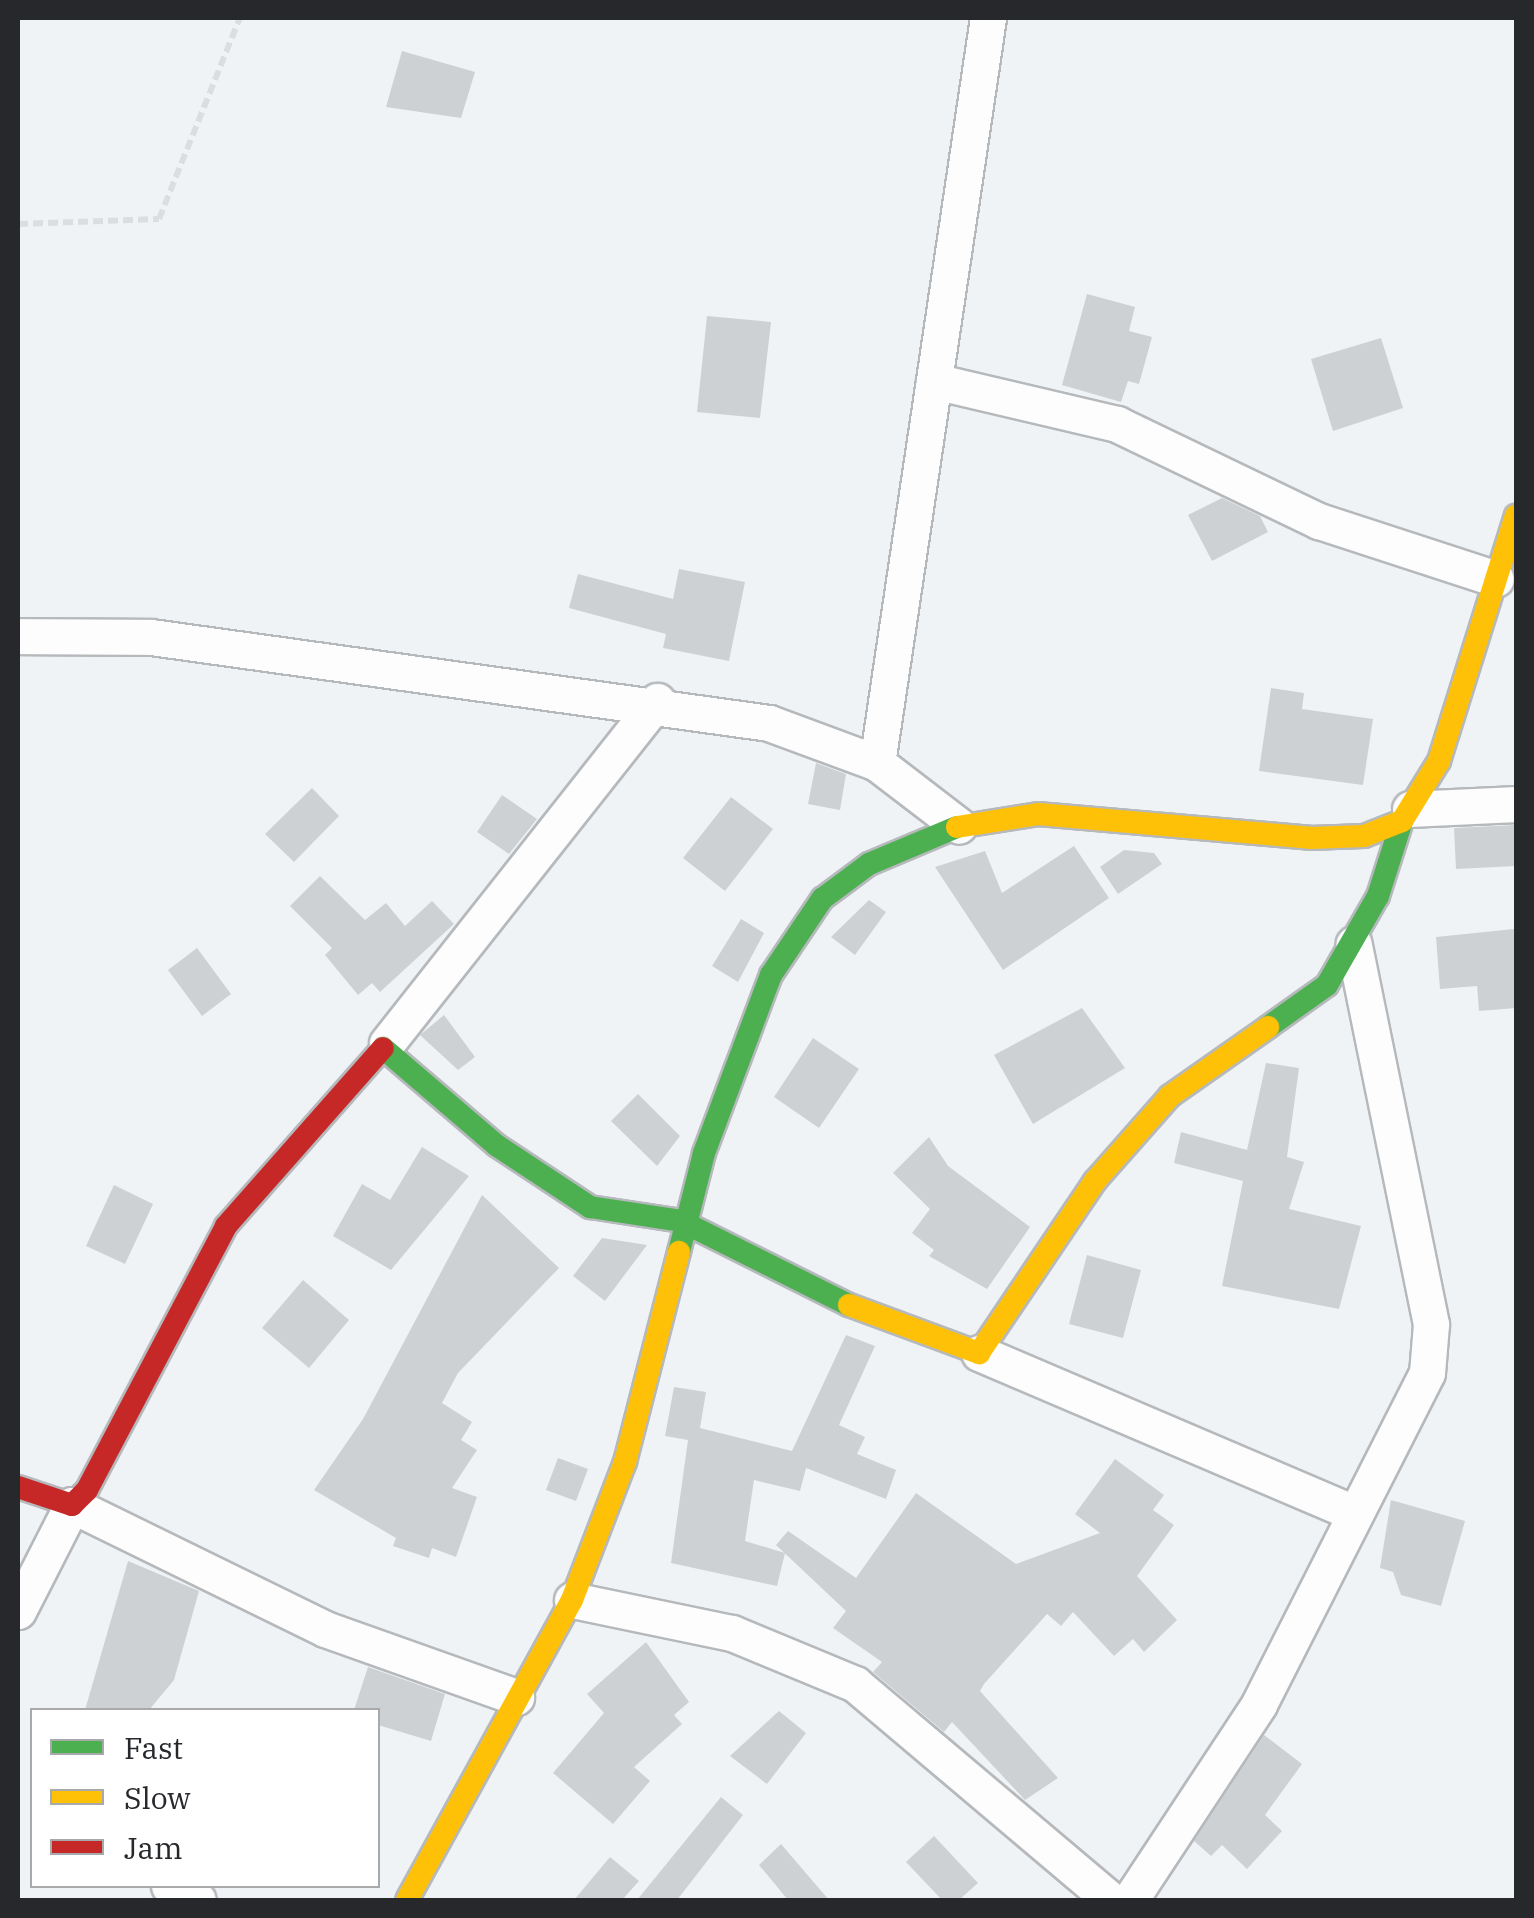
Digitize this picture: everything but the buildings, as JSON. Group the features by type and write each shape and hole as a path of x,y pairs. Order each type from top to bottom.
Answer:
{"street":[{"path":"877,763 988,18"},
{"path":"934,381 1117,424 1318,521 1496,579"},
{"path":"979,1353 1095,1181 1170,1096 1326,985 1354,944 1406,815 1440,761 1516,516"},
{"path":"18,636 151,638 657,701 829,739 877,763 959,826"},
{"path":"18,1611 226,1226 387,1042 657,701"},
{"path":"406,1900 572,1600 625,1462 681,1221 771,975 822,899 869,864 959,826 1099,814 1310,838 1364,836 1406,815 1516,804"},
{"path":"1130,1900 1259,1704 1352,1512 1414,1412 1432,1324 1354,944"},
{"path":"387,1042 540,1180 622,1218 681,1221 848,1304 979,1353 1352,1512"},
{"path":"18,1488 72,1505 325,1630 516,1696"},
{"path":"572,1600 732,1632 855,1684 1110,1900"},
{"path":"173,1888 198,1900"}],"path":[{"path":"18,224 159,219 240,18"}],"traffic: fast":[{"path":"1268,1027 1327,985 1378,896 1402,821"},
{"path":"679,1252 704,1153 771,975 822,899 869,864 957,827"},
{"path":"383,1048 496,1145 590,1207 681,1221 849,1305"}],"traffic: slow":[{"path":"957,827 1038,814 1310,838 1364,836 1402,821 1439,761 1516,516"},
{"path":"849,1305 979,1353 1095,1181 1170,1096 1268,1027"},
{"path":"407,1900 572,1600 625,1462 679,1252"}],"traffic: jam":[{"path":"18,1487 72,1505 87,1490 226,1226 383,1048"}]}
